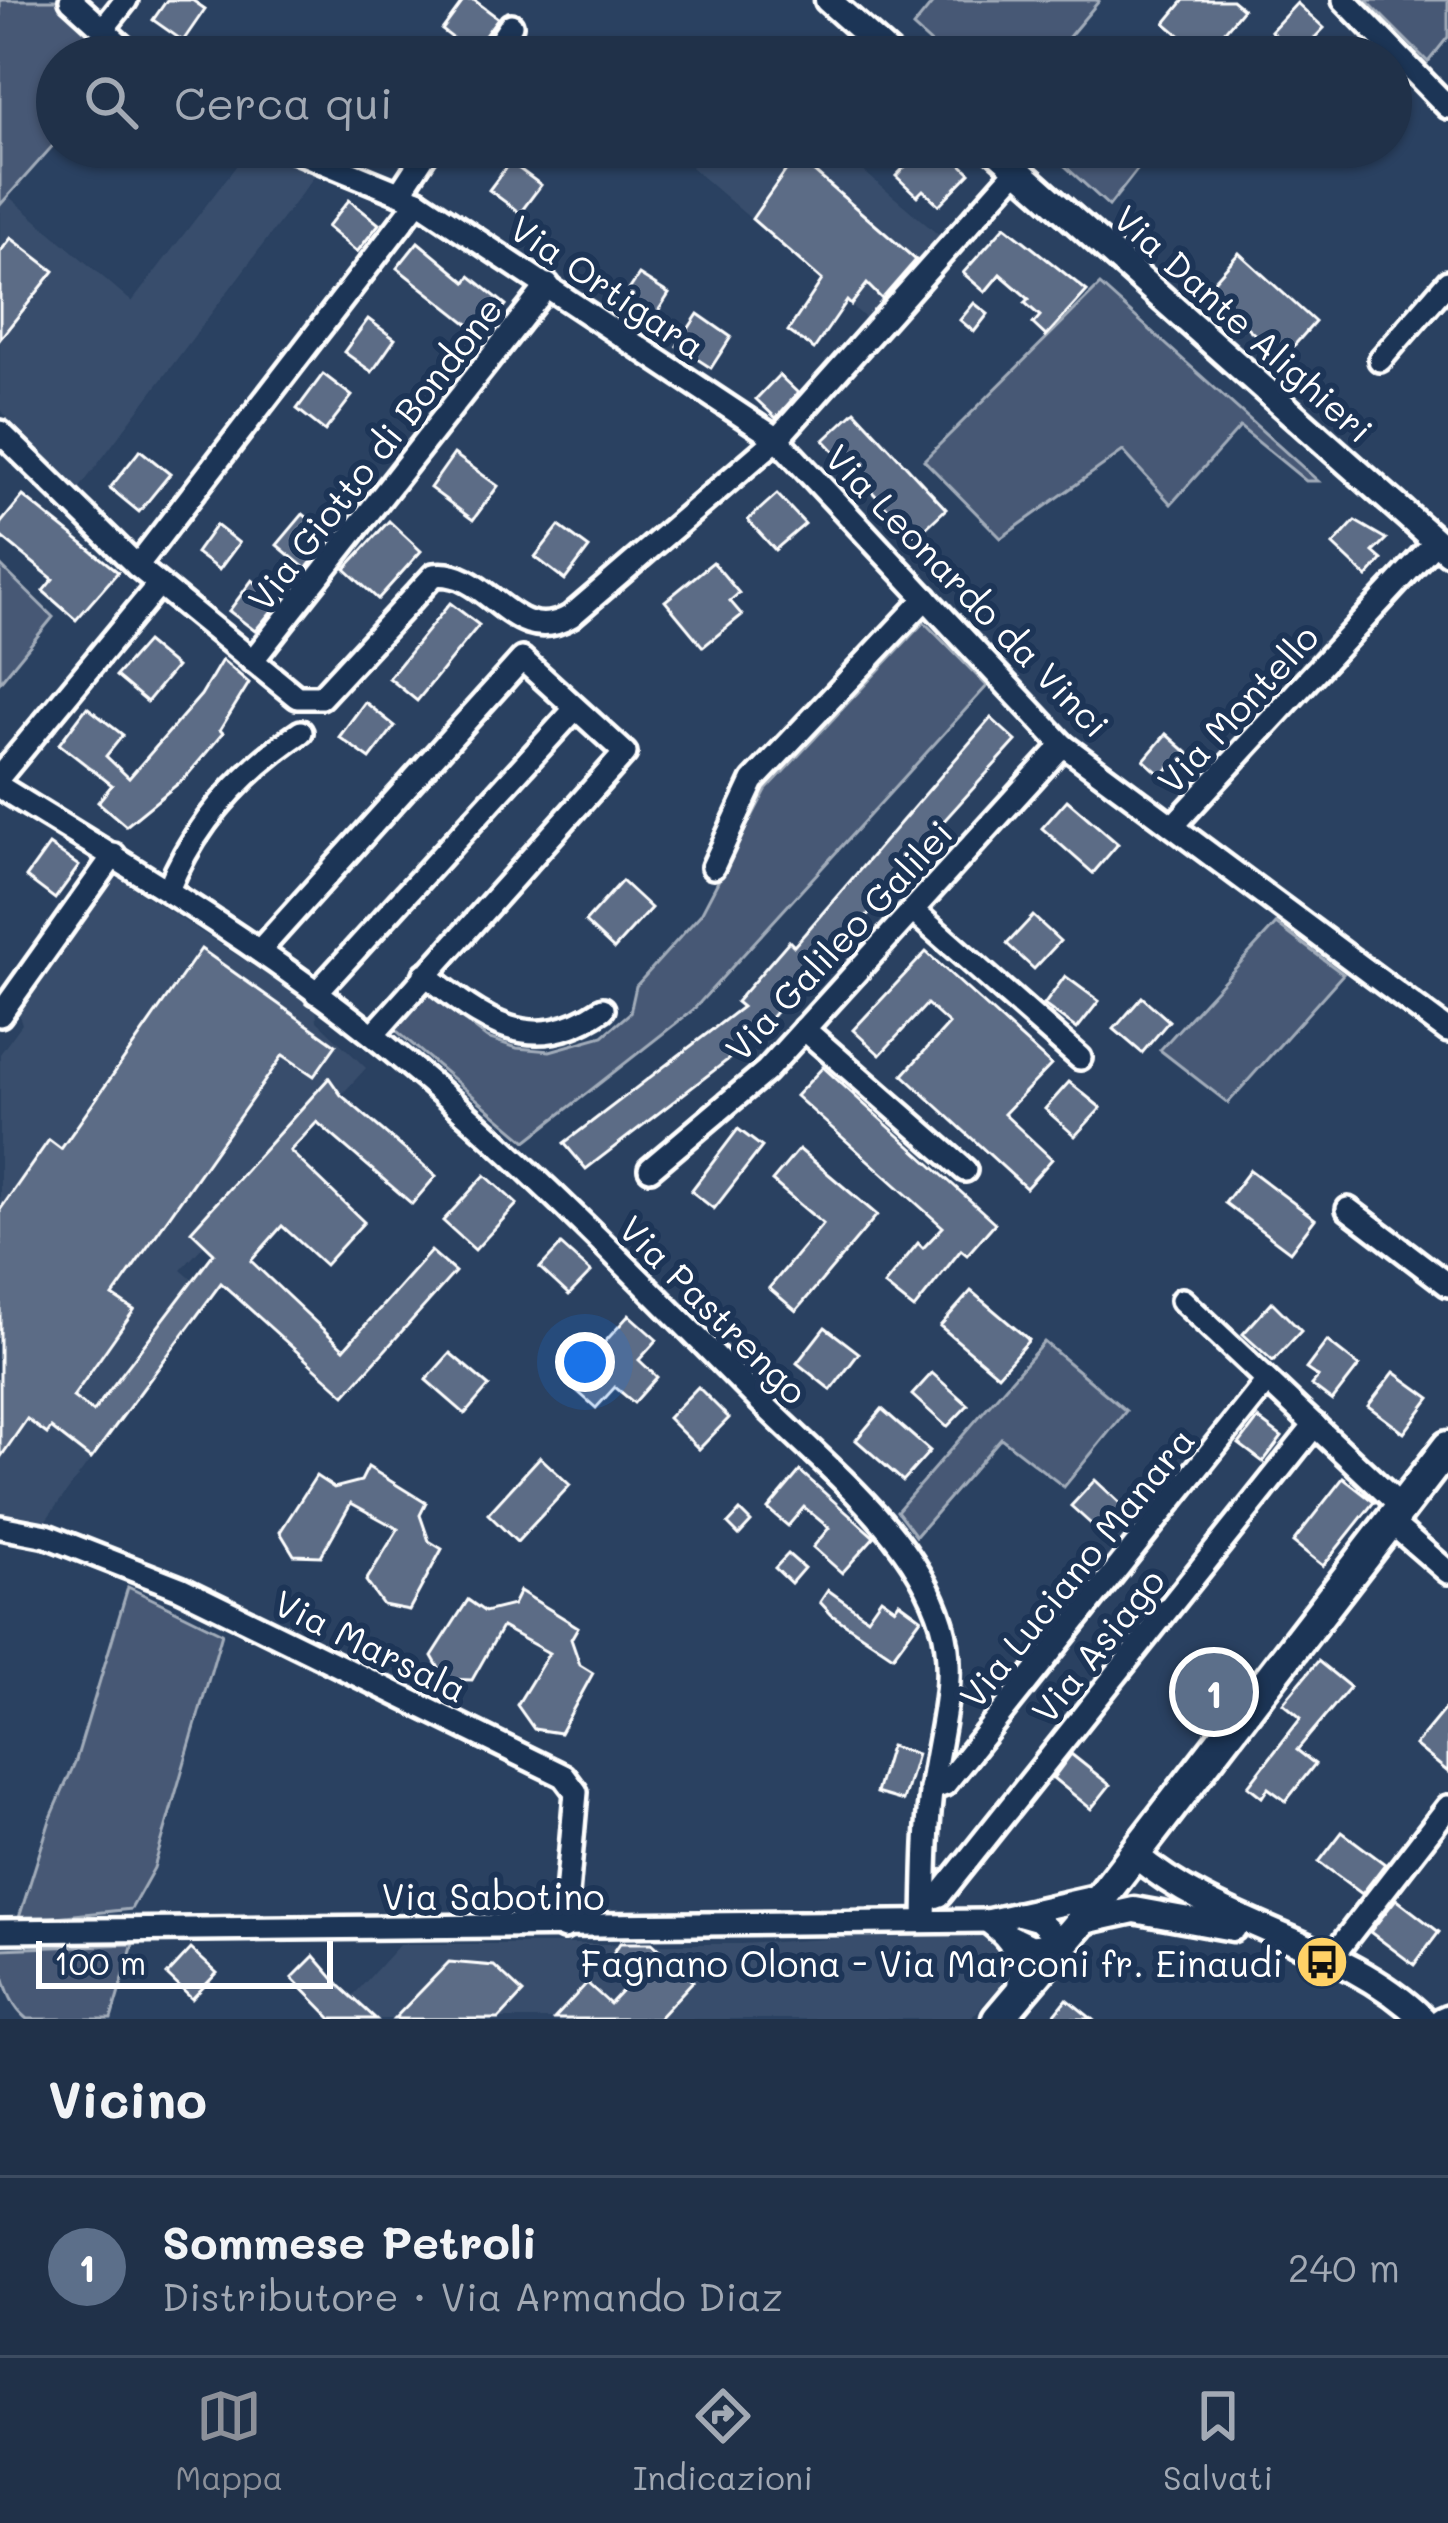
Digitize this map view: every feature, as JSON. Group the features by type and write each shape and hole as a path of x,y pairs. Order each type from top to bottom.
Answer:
{"main road":[{"path":"1008,2007 1135,1855 1448,1447"}],"street":[{"path":"71,0 112,36"},
{"path":"104,29 125,0"},
{"path":"828,0 868,36"},
{"path":"1345,0 1380,36"},
{"path":"504,36 512,25"},
{"path":"1412,70 1448,107"},
{"name":"Via Ortigara","path":"339,168 410,196 777,439"},
{"path":"136,566 410,196 421,168"},
{"path":"0,432 158,585 297,697 321,697 422,585 448,573 531,625 557,624 777,439 1017,170"},
{"name":"Via Dante Alighieri","path":"1017,170 1442,547"},
{"path":"1380,360 1448,282"},
{"name":"Via Giotto di Bondone","path":"252,661 548,285"},
{"name":"Via Leonardo da Vinci","path":"777,439 1063,745 1173,826"},
{"name":"Via Montello","path":"1442,547 1173,826 1448,1031"},
{"path":"0,776 158,585"},
{"path":"713,867 753,781 926,598"},
{"path":"259,951 522,659 625,753 373,1035"},
{"path":"316,992 575,709"},
{"path":"169,890 224,797 246,772 301,731"},
{"name":"Via Galileo Galilei","path":"650,1169 766,1071 1063,745"},
{"name":"Via Pastrengo","path":"0,787 169,890 373,1035 624,1264 826,1467 905,1555 942,1622 948,1654 948,1688 931,1789 926,1910"},
{"path":"0,1015 114,855"},
{"path":"913,911 1080,1058"},
{"path":"425,974 484,1019 516,1031 547,1034 578,1026 603,1009"},
{"path":"804,1029 965,1170"},
{"path":"1348,1208 1448,1285"},
{"path":"1182,1300 1315,1425 1448,1573"},
{"name":"Via Luciano Manara","path":"931,1789 945,1784 1267,1381"},
{"name":"Via Asiago","path":"926,1910 1315,1425"},
{"name":"Via Marsala","path":"0,1526 47,1536 180,1588 564,1776 576,1792 564,1928"},
{"path":"1331,1958 1448,1807"},
{"path":"1135,1855 1132,1877 1137,1895 1156,1913"},
{"path":"1135,1855 1172,1886 1392,1989 1423,2019"},
{"name":"Via Sabotino","path":"0,1931 564,1928 926,1910 1002,1922 1103,1895"},
{"path":"1071,1933 1134,1910 1265,1931"},
{"path":"1002,1922 1022,1968 1008,2007"},
{"name":"Via Sabotino","path":"1002,1922 1031,1946 1071,1933"}],"shaded area":[{"path":"0,0 58,0 95,36 36,36 36,165 0,205"},
{"path":"935,0 1099,1 1070,36 923,36 913,27"},
{"path":"1366,0 1448,0 1448,37 1428,62 1412,46 1412,36 1402,36"},
{"path":"235,168 301,168 316,174 79,489 0,410 0,206 8,196 132,302"},
{"path":"692,168 860,168 941,237 870,322"},
{"path":"1067,168 1139,168 1109,206"},
{"path":"1100,285 1318,481 1306,481 1240,427 1171,504 1123,451 1001,538 924,460"},
{"path":"0,565 53,617 0,682"},
{"path":"924,622 987,686 693,1010 526,1141 392,1027 426,991 487,1038 517,1048 550,1051 603,1036 630,1013 636,986 701,914 766,790"},
{"path":"120,879 316,1007 317,1021 366,1068 181,1270 211,1296 40,1528 0,1519 0,1054 22,1024 16,1005 104,881"},
{"path":"1276,924 1343,974 1228,1103 1160,1050"},
{"path":"1044,1342 1126,1411 1064,1487 1001,1438 916,1536 897,1511"},
{"path":"128,1587 222,1633 154,1868 131,1909 18,1921 50,1820 76,1760"},
{"path":"972,1931 988,1940 1004,1962 1002,1984 970,2019 332,2019 400,1944 741,1944"},
{"path":"133,1944 111,2019 27,2019 6,1987 0,1949"}],"building":[{"path":"167,0 192,0 205,9 186,36 176,36 153,20"},
{"path":"464,0 474,0 498,18 485,36 450,36 442,30"},
{"path":"1184,0 1232,0 1243,9 1221,36 1180,36 1165,23"},
{"path":"1297,3 1324,28 1316,36 1276,36 1271,31"},
{"path":"506,168 518,168 541,185 520,213 489,190"},
{"path":"788,168 810,168 916,260 882,299 867,284 851,305 847,301 814,349 788,331 822,280 752,219"},
{"path":"904,168 965,168 970,173 939,205 923,190 917,196 896,176"},
{"path":"349,200 379,224 357,252 327,227"},
{"path":"1005,226 1087,291 1046,336 1033,324 1040,316 1025,303 1029,299 1000,274 985,292 963,273"},
{"path":"11,238 54,271 0,339 0,252"},
{"path":"418,242 466,282 470,276 506,305 482,335 397,268"},
{"path":"1239,253 1315,322 1282,359 1206,290"},
{"path":"639,275 669,294 651,322 621,302"},
{"path":"974,303 988,314 974,332 960,320"},
{"path":"698,314 731,337 711,368 677,346"},
{"path":"368,319 395,339 372,372 344,352"},
{"path":"323,374 352,396 325,431 297,409"},
{"path":"779,375 798,393 776,418 756,399"},
{"path":"855,411 946,509 915,538 824,440"},
{"path":"140,450 170,474 139,512 110,488"},
{"path":"454,454 498,486 473,520 430,488"},
{"path":"777,494 805,524 775,550 748,520"},
{"path":"23,496 118,572 76,620 43,591 53,579 0,536 0,524"},
{"path":"303,514 331,537 306,569 277,545"},
{"path":"389,521 421,551 378,599 345,569"},
{"path":"1355,521 1386,539 1373,552 1382,560 1367,577 1333,545"},
{"path":"216,525 239,543 219,570 196,553"},
{"path":"559,526 589,548 565,580 535,557"},
{"path":"713,562 739,593 730,601 742,615 703,647 665,601"},
{"path":"252,580 280,601 255,631 229,611"},
{"path":"450,603 479,625 417,701 389,678"},
{"path":"146,642 176,667 147,702 116,676"},
{"path":"222,660 249,683 220,730 223,733 185,778 126,826 98,802 112,785 59,744 87,707 123,735 106,756 129,778 201,695"},
{"path":"365,702 395,726 370,759 339,737"},
{"path":"991,718 1016,741 876,896 881,900 819,968 815,965 751,1042 586,1169 564,1143 742,1007 736,1002 789,941 794,946"},
{"path":"1166,734 1191,756 1180,770 1172,763 1162,776 1144,760"},
{"path":"1067,800 1118,844 1093,873 1042,828"},
{"path":"49,845 79,866 55,899 26,877"},
{"path":"622,881 651,908 614,949 585,922"},
{"path":"1033,916 1060,941 1034,969 1007,944"},
{"path":"201,949 336,1045 314,1076 283,1055 113,1296 134,1310 73,1397 93,1412 214,1253 191,1231 329,1078 341,1095 436,1176 412,1204 317,1122 290,1151 364,1222 325,1265 282,1226 251,1261 344,1349 431,1251 455,1272 345,1395 221,1283 91,1459 51,1428 47,1434 27,1419 0,1458 0,1210 49,1140 61,1149"},
{"path":"926,952 1051,1065 1004,1114 1052,1159 1026,1188 903,1075 949,1024 927,1004 880,1055 853,1030"},
{"path":"1065,976 1099,1001 1077,1029 1044,1005"},
{"path":"1142,997 1169,1021 1142,1053 1114,1029"},
{"path":"823,1067 995,1223 967,1255 961,1250 914,1309 884,1285 918,1243 923,1248 943,1227 796,1096"},
{"path":"1069,1082 1101,1108 1075,1136 1045,1109"},
{"path":"738,1129 762,1147 714,1209 691,1191"},
{"path":"799,1149 877,1215 796,1311 769,1288 823,1224 772,1181"},
{"path":"1250,1170 1315,1219 1290,1252 1225,1203"},
{"path":"485,1175 517,1204 475,1250 443,1221"},
{"path":"561,1245 591,1272 569,1295 540,1268"},
{"path":"971,1291 1029,1340 998,1375 940,1326"},
{"path":"1272,1302 1301,1331 1273,1361 1243,1334"},
{"path":"629,1315 657,1340 639,1360 657,1377 634,1403 615,1387 596,1408 568,1383"},
{"path":"825,1327 859,1353 831,1390 797,1363"},
{"path":"1327,1341 1359,1366 1332,1401 1311,1385 1318,1377 1306,1369"},
{"path":"450,1353 489,1386 465,1414 426,1380"},
{"path":"1394,1372 1430,1398 1404,1433 1368,1406"},
{"path":"932,1373 968,1405 947,1427 912,1395"},
{"path":"698,1387 729,1418 699,1449 668,1418"},
{"path":"882,1409 930,1451 903,1481 856,1440"},
{"path":"1258,1419 1282,1437 1263,1462 1239,1444"},
{"path":"540,1457 570,1485 517,1542 488,1514"},
{"path":"368,1467 426,1503 420,1515 429,1541 442,1549 409,1610 383,1605 366,1581 398,1529 351,1503 321,1556 294,1555 280,1532 316,1476 334,1488 361,1481"},
{"path":"800,1471 874,1537 842,1573 813,1547 829,1528 804,1507 788,1526 768,1509"},
{"path":"1343,1478 1374,1502 1323,1566 1293,1542"},
{"path":"1095,1480 1124,1507 1100,1532 1071,1506"},
{"path":"740,1511 751,1522 739,1535 728,1524"},
{"path":"788,1554 804,1568 791,1583 775,1568"},
{"path":"828,1590 867,1618 881,1598 895,1608 899,1602 921,1618 893,1656 832,1615 820,1602"},
{"path":"520,1591 578,1627 571,1639 580,1665 593,1673 560,1733 534,1729 517,1705 549,1653 502,1627 472,1680 445,1679 432,1656 468,1600 485,1612 513,1605"},
{"path":"1318,1661 1350,1687 1297,1750 1315,1764 1286,1801 1268,1788 1262,1797 1248,1786 1301,1718 1283,1703"},
{"path":"1214,1679 1231,1694 1213,1715 1195,1700"},
{"path":"1448,1705 1448,1772 1415,1745"},
{"path":"890,1746 917,1754 903,1801 876,1793"},
{"path":"1071,1754 1110,1785 1091,1809 1053,1778"},
{"path":"1342,1832 1385,1864 1362,1894 1319,1862"},
{"path":"1396,1899 1439,1932 1414,1965 1370,1932"},
{"path":"620,1943 652,1943 693,1981 658,2019 554,2019 587,1983 610,2004 636,1976 612,1955"},
{"path":"191,1949 217,1973 192,1999 167,1975"},
{"path":"314,1956 376,2019 332,2019 292,1978"},
{"path":"449,1962 494,1966 523,1993 499,2019 394,2019"},
{"path":"1067,1999 1092,2019 1051,2019"}],"place":[{"name":"Sommese Petroli","path":"1214,1692"},
{"name":"Fagnano Olona - Via Marconi fr. Einaudi","path":"1322,1962"}]}
